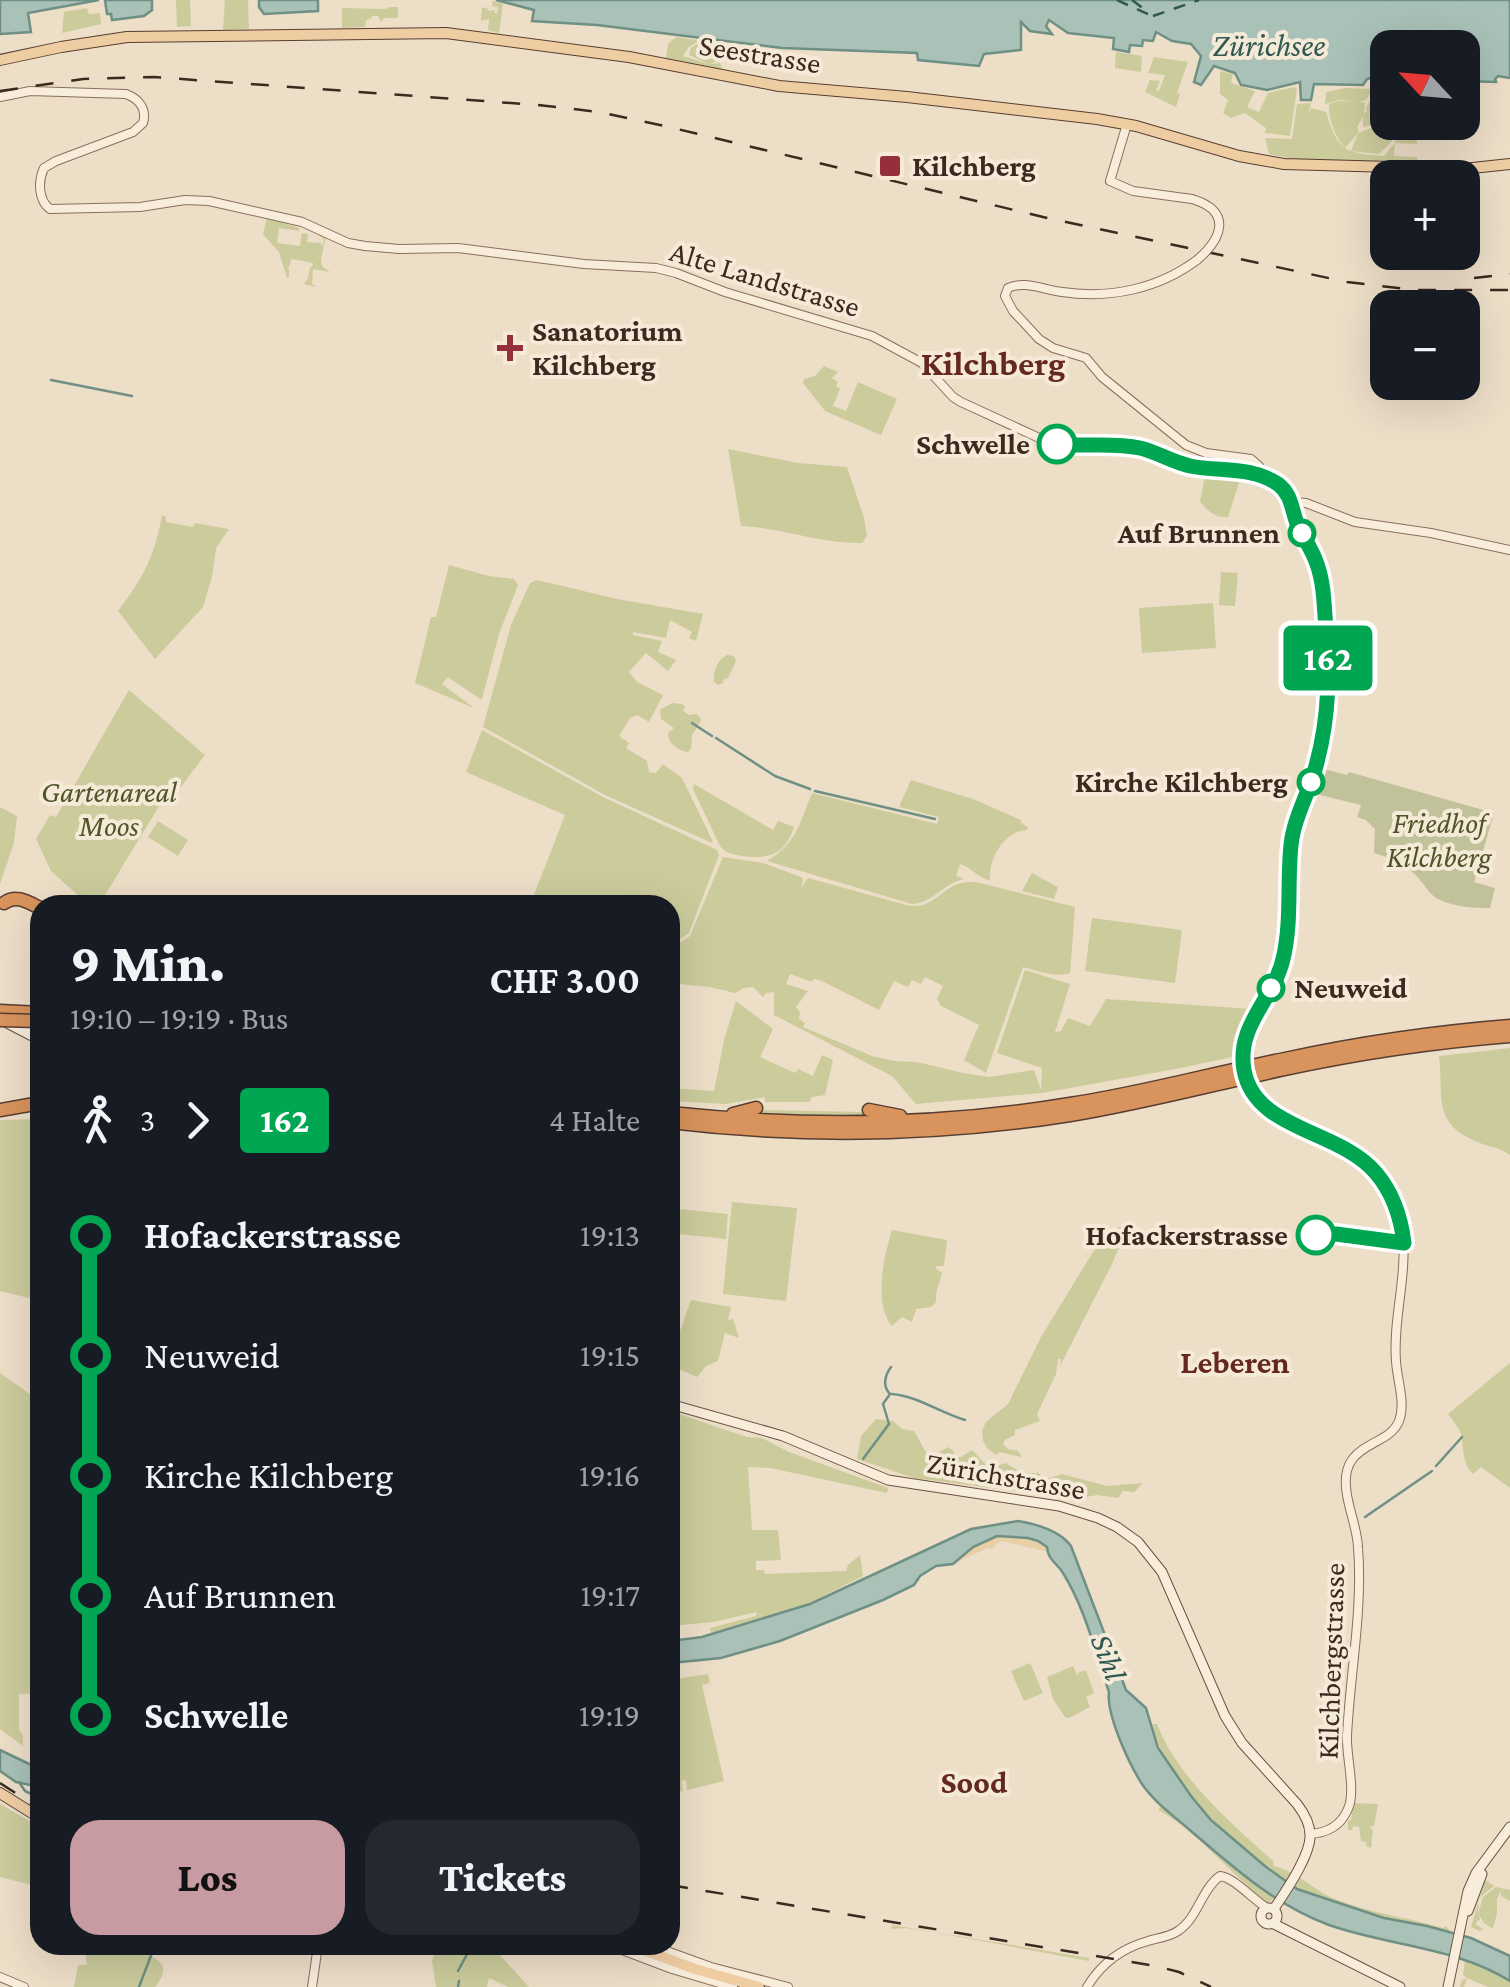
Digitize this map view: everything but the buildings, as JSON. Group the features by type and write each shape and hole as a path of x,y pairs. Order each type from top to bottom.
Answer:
{"highway":[{"path":"2,904 19,899 30,905"},
{"path":"1,1017 30,1014"},
{"path":"680,1114 803,1122 937,1120 1070,1104 1357,1045 1510,1026"},
{"path":"680,1123 824,1133 986,1126 1109,1108 1356,1055 1510,1036"},
{"path":"0,1112 30,1108"},
{"path":"711,1117 756,1108"},
{"path":"869,1110 937,1120"}],"main road":[{"name":"Seestrasse","path":"0,60 127,37 446,33 628,57 778,86 1127,124 1239,156 1284,164 1443,169 1510,164"},
{"path":"1,1017 30,1032"},
{"name":"Zürichstrasse","path":"680,1407 783,1436 888,1480 1046,1503 1088,1514 1125,1532 1146,1550 1162,1572 1235,1734 1302,1810 1310,1834"},
{"path":"0,1793 30,1812"},
{"path":"1451,1987 1470,1884 1510,1827"},
{"path":"1310,1834 1307,1850 1272,1913 1290,1930 1400,1987"},
{"path":"657,1955 758,1987"}],"street":[{"name":"Alte Landstrasse","path":"0,97 30,92 126,94 143,108 142,123 133,132 44,168 42,198 54,210 209,201 302,222 364,246 458,248 669,270 725,292 872,336 922,363 960,402 1048,442 1139,448 1191,466 1262,476"},
{"path":"1127,124 1110,181 1133,191 1192,199 1210,206 1220,226 1214,243 1197,260 1141,288 1066,293 1020,284 1008,288 1005,296 1009,306 1039,340 1086,358 1102,377 1186,444 1206,453 1251,459 1262,476 1284,489 1291,502 1306,503 1354,522 1510,550"},
{"name":"Kilchbergstrasse","path":"1291,502 1322,586 1328,646 1328,716 1291,845 1283,962 1247,1030 1244,1068 1250,1089 1272,1114 1336,1143 1376,1172 1397,1208 1404,1252 1395,1347 1402,1402 1400,1420 1392,1431 1360,1450 1346,1476 1358,1553 1347,1737 1350,1805 1335,1826 1310,1834"},
{"path":"1090,1987 1096,1974 1113,1958 1182,1928 1220,1876 1231,1878 1272,1913"},
{"path":"312,1987 317,1955"},
{"path":"636,1955 733,1987"},
{"path":"677,1955 788,1987"},
{"path":"0,1977 24,1987"}],"green space":[{"path":"176,0 190,0 191,26 177,27"},
{"path":"225,0 248,0 249,29 223,30"},
{"path":"493,1 503,4 499,33 488,30 489,19 481,21 482,7 497,14 498,7 492,6"},
{"path":"398,7 398,18 384,18 381,22 378,16 372,16 365,27 342,28 342,8"},
{"path":"87,8 89,14 100,13 101,24 62,33 64,12"},
{"path":"676,37 696,40 683,56 709,64 689,55 691,48 702,40 714,41 724,52 721,59 710,64 720,63 722,69 666,58 668,44"},
{"path":"1116,52 1142,56 1141,72 1115,68"},
{"path":"1154,57 1188,62 1176,107 1145,92 1150,80 1160,81 1156,90 1159,91 1165,75 1148,73"},
{"path":"1220,71 1233,74 1234,84 1255,91 1247,107 1259,112 1268,93 1297,89 1290,136 1265,133 1266,128 1245,113 1231,118 1223,113 1228,100 1220,94"},
{"path":"1370,89 1366,100 1359,102 1365,103 1364,113 1370,100 1370,126 1363,127 1363,117 1357,127 1359,133 1370,128 1370,140 1392,141 1379,154 1351,151 1358,133 1345,148 1335,133 1329,104 1358,102 1339,100 1325,104 1326,92"},
{"path":"1311,103 1308,116 1311,108 1326,112 1334,135 1351,151 1384,156 1395,143 1394,156 1418,160 1313,163 1269,154 1265,138 1292,139 1297,104"},
{"path":"1395,140 1417,140 1417,144 1395,143"},
{"path":"267,218 299,228 279,228 277,243 300,246 302,233 308,234 307,242 323,246 324,239 318,235 326,237 321,259 322,266 330,272 313,269 312,284 317,287 304,284 313,263 292,257 286,267 287,278 279,252 263,234"},
{"path":"824,366 838,372 832,378 840,389 833,406 846,411 858,382 897,399 881,435 825,411 803,383"},
{"path":"728,449 798,463 847,467 867,536 862,543 846,543 741,526"},
{"path":"1210,472 1242,474 1228,517 1216,515 1200,502"},
{"path":"162,515 166,522 229,529 216,548 203,607 155,659 118,611 147,566"},
{"path":"449,565 514,579 518,585 499,634 482,699 448,677 442,684 474,708 415,683"},
{"path":"1221,572 1238,573 1235,606 1219,605"},
{"path":"537,580 703,614 696,641 689,638 692,632 670,620 666,638 633,632 662,641 658,652 676,660 668,671 646,653 629,672 637,682 663,695 649,722 637,715 630,718 619,736 629,743 626,748 647,761 649,772 656,773 663,764 682,778 712,843 605,795 483,727 511,625 530,583"},
{"path":"1213,603 1216,648 1142,653 1139,608"},
{"path":"727,655 734,656 736,661 728,678 718,685 714,682 715,670"},
{"name":"Gartenareal Moos","path":"129,690 205,755 177,792 165,785 156,800 161,803 105,895 78,895 51,871 36,839 50,815 56,817"},
{"path":"672,703 682,704 683,711 700,717 688,752 672,743 668,733 674,728 661,719 660,710"},
{"path":"482,730 603,797 717,850 719,855 689,933 680,939 680,895 534,895 565,815 466,772"},
{"name":"Friedhof Kilchberg","path":"1320,768 1347,775 1349,772 1494,813 1474,882 1495,888 1490,908 1442,901 1405,867 1374,853 1375,829 1357,817 1361,805 1312,793"},
{"path":"911,780 973,799 1021,820 1028,827 1011,835 999,848 990,881 960,864 956,876 964,879 912,904 767,861 791,839 812,793 937,824 939,817 899,807"},
{"path":"694,784 773,830 778,821 794,827 791,836 781,849 768,856 727,852 720,846"},
{"path":"0,807 17,816 14,843 0,884"},
{"path":"158,821 188,840 178,856 148,837"},
{"path":"723,857 763,863 801,877 801,888 808,878 910,906 927,903 956,885 976,882 1075,907 1070,973 1052,974 1023,967 986,1073 964,1060 979,1025 941,1006 937,999 943,986 925,977 921,984 912,980 908,987 894,981 879,1010 822,981 812,982 790,974 786,984 808,991 796,1007 799,1019 805,1023 803,1027 872,1056 989,1077 1034,1070 1041,1090 1042,1068 997,1053 1025,970 1070,984 1055,1032 1061,1031 1068,1018 1090,1026 1106,999 1252,1009 1241,1032 1237,1056 1042,1093 916,1104 892,1076 774,1015 774,992 763,997 753,987 735,993 680,984 680,942 690,936"},
{"path":"1032,873 1058,887 1054,899 1022,891"},
{"path":"1092,918 1182,930 1175,983 1085,971"},
{"path":"736,1001 773,1029 760,1057 795,1073 798,1069 813,1076 822,1055 833,1060 825,1095 812,1097 809,1102 765,1102 765,1097 726,1104 680,1102 680,1089 714,1091"},
{"path":"1510,1048 1510,1155 1464,1136 1447,1118 1441,1097 1439,1056"},
{"path":"866,1112 883,1116 748,1113"},
{"path":"30,1119 30,1298 0,1291 0,1120"},
{"path":"732,1202 797,1208 786,1301 723,1294"},
{"path":"681,1209 728,1214 726,1239 680,1234"},
{"path":"1119,1227 1127,1228 1060,1366 1058,1359 1056,1374 1037,1414 1040,1421 1015,1430 1015,1435 1003,1444 1022,1457 999,1452 996,1455 983,1441 986,1422 1008,1404 1041,1337 1101,1239 1104,1243 1111,1241"},
{"path":"892,1230 947,1240 944,1266 935,1268 942,1273 936,1302 931,1307 916,1309 912,1322 902,1317 892,1326 882,1292 883,1266"},
{"path":"691,1300 731,1307 728,1320 733,1319 739,1338 725,1333 718,1361 706,1366 697,1377 680,1369 680,1331"},
{"path":"1510,1363 1510,1488 1481,1467 1473,1474 1469,1470 1460,1432 1448,1414"},
{"path":"0,1373 30,1394 30,1693 19,1694 23,1746 0,1729"},
{"path":"680,1414 747,1437 762,1438 789,1452 888,1488 887,1493 770,1468 748,1467 752,1530 778,1530 781,1560 756,1561 756,1570 764,1570 765,1574 846,1571 860,1555 863,1576 807,1604 711,1633 710,1628 756,1616 757,1612 680,1625"},
{"path":"876,1419 893,1421 902,1429 914,1431 927,1454 933,1456 948,1447 954,1452 953,1457 972,1450 989,1468 1006,1463 1046,1479 1062,1474 1107,1486 1143,1483 1134,1492 1123,1491 1118,1498 1097,1495 1075,1499 914,1478 857,1459 861,1436"},
{"path":"1030,1663 1043,1693 1024,1701 1011,1671"},
{"path":"1073,1666 1078,1677 1078,1673 1086,1670 1094,1693 1086,1697 1090,1707 1069,1718 1053,1699 1047,1677"},
{"path":"708,1674 710,1683 702,1685 724,1781 687,1790 686,1780 681,1781 680,1791 680,1678"},
{"path":"1153,1724 1157,1724 1192,1781 1274,1866 1335,1899 1446,1926 1450,1932 1336,1905 1308,1895 1277,1875 1232,1838 1189,1793 1171,1769"},
{"path":"1354,1803 1378,1804 1371,1826 1371,1848 1361,1841 1359,1827 1348,1830"},
{"path":"0,1804 30,1821 30,1884 0,1877"},
{"path":"1162,1805 1275,1898 1268,1903 1256,1895 1200,1840 1158,1810"},
{"path":"1485,1880 1494,1886 1480,1897"},
{"path":"1496,1887 1510,1890 1510,1901 1501,1896 1501,1891 1497,1899 1493,1929 1479,1915 1476,1925 1484,1929 1471,1927 1479,1901 1478,1914 1483,1897"},
{"path":"892,1925 1089,1958 1089,1961 933,1932 891,1929"},
{"path":"86,1955 149,1955 163,1968 155,1987 74,1987 78,1965 87,1965"},
{"path":"434,1955 500,1955 529,1987 508,1987 489,1978 487,1987 436,1987"},
{"path":"1465,1960 1510,1981 1510,1987 1488,1987 1467,1978 1463,1975"}],"sand":[{"path":"1006,1535 1038,1541 1048,1552 1003,1541 953,1564 984,1541"}],"water":[{"path":"0,0 99,0 28,13 31,32 0,34"},
{"path":"105,0 152,0 152,10 144,16 112,20"},
{"path":"259,0 318,0 318,11 264,14"},
{"name":"Zürichsee","path":"496,0 1510,0 1510,78 1498,76 1496,82 1480,82 1480,30 1370,30 1370,78 1363,85 1314,84 1311,100 1301,100 1300,82 1267,90 1241,85 1235,73 1214,66 1201,85 1194,82 1201,56 1191,44 1172,41 1156,32 1153,41 1143,40 1142,46 1130,45 1129,52 1113,49 1114,38 1068,33 1049,20 1046,26 1052,34 1030,31 1021,22 1021,50 984,54 979,66 918,60 917,53 782,48 597,25 532,21 534,10"},
{"name":"Sihl","path":"1018,1521 1054,1532 1071,1546 1126,1690 1146,1708 1158,1748 1211,1820 1266,1867 1297,1889 1384,1918 1471,1938 1510,1956 1510,1981 1467,1961 1352,1932 1310,1917 1256,1884 1159,1803 1142,1784 1120,1739 1109,1692 1078,1601 1047,1547 1038,1541 997,1536 973,1547 953,1564 936,1566 914,1585 883,1600 780,1641 721,1658 680,1662 680,1640 702,1637 810,1604 971,1529"},
{"path":"0,1750 30,1764 30,1785 16,1782 0,1771"}],"waterway":[{"path":"51,380 132,396"},
{"path":"692,723 712,736"},
{"path":"716,738 775,776 810,789"},
{"path":"815,791 935,819"},
{"path":"863,1459 889,1424 883,1404 890,1394 885,1380 891,1367"},
{"path":"892,1394 965,1420"},
{"path":"1436,1466 1462,1437"},
{"path":"1365,1517 1432,1471"},
{"path":"19,1782 30,1793"},
{"path":"139,1987 151,1955"},
{"path":"458,1971 467,1955"},
{"path":"458,1987 459,1981"}],"ferry route":[{"path":"1117,0 1152,16"},
{"path":"1132,0 1148,12"},
{"path":"1153,16 1199,0"}],"railway":[{"path":"0,91 83,79 154,77 599,112 1043,217 1347,282 1415,290 1510,290"},
{"path":"1474,278 1510,274"},
{"path":"0,1783 30,1802"},
{"path":"680,1887 1156,1966 1211,1987"}],"bus line":[{"name":"162","path":"1057,444 1139,448 1180,464 1262,476 1290,497 1295,521 1317,564 1328,646 1328,716 1291,845 1283,962 1247,1030 1244,1068 1252,1092 1272,1114 1336,1143 1376,1172 1397,1208 1404,1243 1316,1235"}],"place":[{"name":"Kilchberg","path":"890,166"},
{"name":"Sanatorium Kilchberg","path":"510,348"},
{"name":"Schwelle","path":"1057,444"},
{"name":"Auf Brunnen","path":"1302,533"},
{"name":"Kirche Kilchberg","path":"1311,782"},
{"name":"Neuweid","path":"1271,988"},
{"name":"Hofackerstrasse","path":"1316,1235"}],"district":[{"name":"Kilchberg","path":"993,363"},
{"name":"Leberen","path":"1235,1362"},
{"name":"Sood","path":"974,1782"}]}
